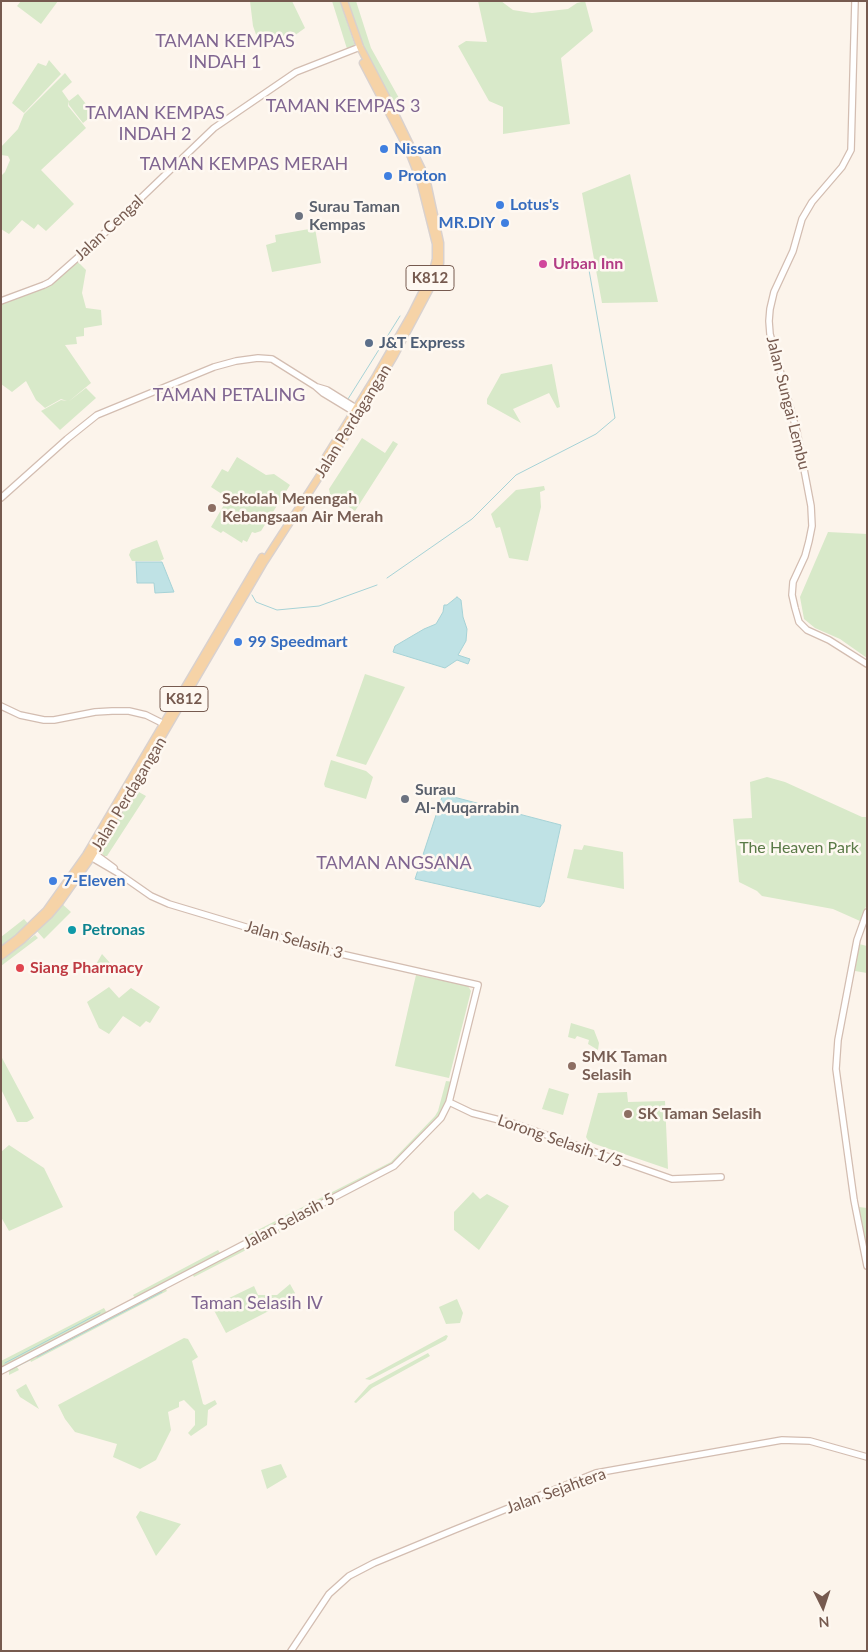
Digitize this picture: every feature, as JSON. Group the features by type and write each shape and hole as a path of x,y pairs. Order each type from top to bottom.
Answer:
{"main road":[{"name":"Jalan Perdagangan","path":"1,956 35,929 60,902 264,562 358,412 433,284 440,263 441,249 426,178 394,112 358,48 340,1"},
{"name":"Jalan Perdagangan","path":"344,1 358,48"},
{"name":"Jalan Perdagangan","path":"1,951 18,938 46,911 90,854 251,574 358,412"}],"street":[{"name":"Jalan Sungai Lembu","path":"855,1 851,150 842,167 812,202 802,219 793,251 774,292 769,321 770,334 797,432 811,506 812,526 809,541 805,556 793,582 792,595 799,622 808,630 836,644 867,664"},
{"name":"Jalan Cengal","path":"1,301 50,282 94,244 214,128 296,72 358,48"},
{"path":"1,498 97,415 214,367 236,361 266,358 276,361 315,386 326,390 358,412"},
{"path":"1,706 20,715 44,720 112,711 146,715 164,724"},
{"name":"Jalan Selasih 3","path":"90,854 106,862 118,873 151,896 169,904 319,949 478,984"},
{"path":"867,912 857,940 838,1040 836,1069 854,1200 867,1266"},
{"name":"Jalan Selasih 5","path":"1,1371 394,1166 441,1118 449,1102 478,984"},
{"name":"Lorong Selasih 1/5","path":"449,1102 464,1110 515,1124 672,1179 721,1177"},
{"name":"Jalan Sejahtera","path":"291,1651 329,1594 349,1576 374,1563 596,1473 782,1440 810,1441 867,1457"}],"green space":[{"path":"21,1 58,1 41,24 17,6"},
{"path":"250,1 292,1 305,28 287,41 282,34 263,48 259,43 253,26"},
{"path":"332,1 340,1 356,49 348,52"},
{"path":"344,1 356,1 371,48 404,107 394,112 360,47"},
{"path":"478,1 501,1 513,10 532,13 568,9 577,3 585,1 593,31 561,58 570,124 503,134 503,107 489,101 458,46 466,41 487,42"},
{"path":"49,60 61,74 24,113 12,103 38,63 46,66"},
{"path":"65,73 72,82 62,91 69,101 68,106 86,128 41,170 74,204 46,231 38,224 34,229 22,220 9,234 1,229 1,176 5,172 10,160 8,156 1,155 1,147 18,129 24,114"},
{"path":"78,94 94,114 83,123 69,105 69,101"},
{"path":"630,174 658,302 602,303 582,193"},
{"path":"315,228 321,263 272,272 266,245 276,242 275,235"},
{"path":"78,262 86,270 82,293 86,308 101,310 102,325 84,328 84,336 76,337 77,344 65,345 91,383 68,402 86,388 96,398 60,430 41,411 61,400 67,401 61,399 45,408 36,400 26,381 12,392 1,384 1,304 46,288"},
{"path":"552,364 560,407 557,408 549,393 513,409 521,423 487,404 487,399 501,374"},
{"path":"362,438 385,453 393,441 398,444 355,511 330,494 329,489"},
{"path":"237,457 266,475 274,474 290,485 261,531 252,532 247,542 243,540 242,543 223,531 221,533 211,527 228,498 211,487 222,469 228,472"},
{"path":"544,486 545,490 540,492 541,507 528,561 509,558 500,527 496,528 491,514 516,490"},
{"path":"828,532 867,534 867,658 840,639 815,628 804,619 800,597"},
{"path":"157,540 164,559 160,561 132,561 129,555 131,550"},
{"path":"365,674 405,687 366,765 336,756"},
{"path":"331,760 366,771 373,777 366,799 325,787 324,784"},
{"name":"The Heaven Park","path":"767,777 785,782 862,817 867,817 867,904 860,921 833,909 762,896 757,891 739,882 733,819 752,818 750,782"},
{"path":"137,791 146,796 107,856 104,856 100,850 134,792"},
{"path":"584,845 623,852 624,889 567,878 574,849 582,850"},
{"path":"60,902 71,912 44,939 35,929"},
{"path":"24,919 30,926 1,951 1,937"},
{"path":"35,935 38,938 1,966 1,961"},
{"path":"859,944 867,946 867,973 855,971"},
{"path":"102,954 111,964 103,975 95,966"},
{"path":"416,975 468,986 471,991 449,1078 395,1066"},
{"path":"109,987 119,998 131,988 160,1007 150,1023 146,1021 140,1027 123,1016 109,1034 99,1028 87,1002"},
{"path":"571,1023 594,1030 599,1043 598,1050 588,1044 589,1040 577,1036 575,1039 568,1037"},
{"path":"1,1056 34,1118 27,1122 17,1122 1,1089"},
{"path":"446,1081 454,1082 441,1118 401,1160 295,1218 298,1223 194,1277 191,1272 164,1286 167,1291 31,1362 30,1360 17,1367 19,1370 9,1375 9,1371 1,1371 1,1361 104,1308 108,1315 136,1300 133,1295 218,1250 222,1256 249,1242 246,1236 391,1162 435,1116"},
{"path":"549,1088 569,1094 563,1115 542,1109"},
{"path":"627,1092 628,1102 665,1101 668,1169 589,1142 586,1137 598,1093"},
{"path":"9,1145 44,1168 63,1207 9,1231 1,1217 1,1152"},
{"path":"473,1192 480,1199 487,1194 509,1206 479,1250 454,1230 454,1212"},
{"path":"859,1207 867,1208 867,1251 866,1249"},
{"name":"Taman Selasih Ⅳ","path":"290,1284 295,1293 294,1298 226,1333 208,1299 225,1300 254,1286 258,1295 277,1295"},
{"path":"457,1299 463,1313 460,1323 446,1324 439,1307"},
{"path":"446,1335 448,1336 446,1340 370,1380 365,1379"},
{"path":"184,1338 188,1339 198,1357 192,1361 203,1404 205,1405 215,1400 217,1404 208,1410 207,1425 191,1436 188,1433 195,1425 195,1411 184,1400 179,1402 179,1407 168,1412 171,1430 156,1460 140,1469 113,1457 117,1444 75,1432 65,1419 58,1405"},
{"path":"428,1353 430,1356 372,1388 356,1403 354,1402 369,1385"},
{"path":"26,1384 39,1409 20,1397 16,1390"},
{"path":"281,1464 287,1477 267,1489 261,1470"},
{"path":"140,1511 181,1524 156,1556 136,1517"}],"water":[{"path":"136,562 162,562 174,592 155,593 154,583 137,583"},
{"path":"457,597 461,600 467,629 466,641 458,655 470,659 468,664 457,660 445,668 393,652 395,646 436,624 443,612 444,605 447,605"},
{"path":"446,795 561,825 544,902 540,907 415,879 442,797"}],"waterway":[{"path":"387,578 472,519 516,475 596,434 615,418 589,270"},
{"path":"348,399 400,316"},
{"path":"252,595 256,602 277,610 319,606 377,585"},
{"path":"37,1357 162,1292"},
{"path":"5,1363 100,1313"},
{"path":"6,1372 30,1360"}],"place":[{"name":"Nissan","path":"384,149"},
{"name":"Proton","path":"388,176"},
{"name":"Lotus's","path":"500,205"},
{"name":"Surau Taman Kempas","path":"299,216"},
{"name":"MR.DIY","path":"505,223"},
{"name":"Urban Inn","path":"543,264"},
{"name":"J&T Express","path":"369,343"},
{"name":"Sekolah Menengah Kebangsaan Air Merah","path":"212,508"},
{"name":"99 Speedmart","path":"238,642"},
{"name":"Surau Al-Muqarrabin","path":"405,799"},
{"name":"7-Eleven","path":"53,881"},
{"name":"Petronas","path":"72,930"},
{"name":"Siang Pharmacy","path":"20,968"},
{"name":"SMK Taman Selasih","path":"572,1066"},
{"name":"SK Taman Selasih","path":"628,1114"}],"district":[{"name":"TAMAN KEMPAS INDAH 1","path":"225,51"},
{"name":"TAMAN KEMPAS 3","path":"343,106"},
{"name":"TAMAN KEMPAS INDAH 2","path":"155,123"},
{"name":"TAMAN KEMPAS MERAH","path":"244,164"},
{"name":"TAMAN PETALING","path":"229,395"},
{"name":"TAMAN ANGSANA","path":"394,863"},
{"name":"Taman Selasih Ⅳ","path":"257,1303"}]}
